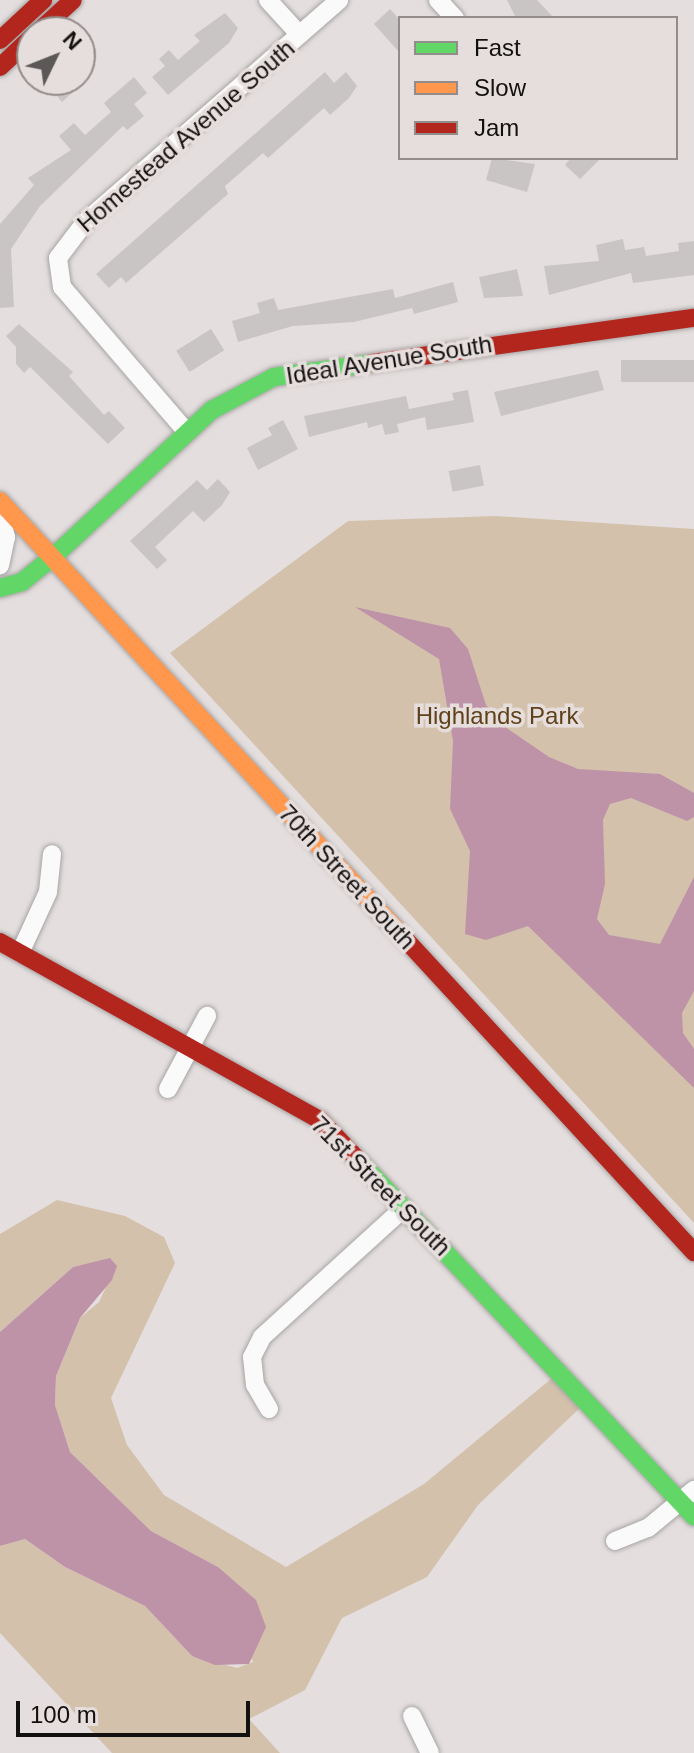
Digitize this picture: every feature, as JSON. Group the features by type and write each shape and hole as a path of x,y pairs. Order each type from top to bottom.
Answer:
{"street":[{"path":"0,40 43,0"},
{"path":"56,16 73,0"},
{"path":"268,0 300,35"},
{"name":"Homestead Avenue South","path":"185,430 62,287 58,258 86,221 339,0"},
{"path":"438,0 453,16"},
{"path":"0,67 16,52"},
{"name":"Ideal Avenue South","path":"53,557 185,430 246,391 301,369 694,318"},
{"name":"70th Street South","path":"0,501 694,1252"},
{"path":"0,513 6,537 0,565"},
{"path":"0,588 22,582 53,557"},
{"path":"20,953 48,892 52,854"},
{"name":"71st Street South","path":"0,942 320,1120 690,1503"},
{"path":"168,1089 207,1016"},
{"path":"269,1409 255,1385 252,1357 262,1337 404,1208"},
{"path":"615,1541 648,1528 690,1503"},
{"path":"412,1716 430,1753"}],"green space":[{"name":"Highlands Park","path":"496,516 694,529 694,1223 170,653 348,521"},
{"path":"57,1200 125,1216 164,1237 175,1263 111,1398 127,1445 164,1495 286,1567 424,1484 557,1374 584,1404 478,1505 427,1577 342,1618 305,1690 249,1719 280,1753 112,1753 0,1633 0,1546 25,1539 65,1567 145,1606 192,1656 237,1668 253,1662 218,1567 151,1531 70,1452 55,1405 56,1376 80,1318 99,1302 116,1266 110,1259 73,1267 0,1332 0,1234"}],"shaded area":[{"path":"355,607 450,628 468,649 486,705 508,729 549,757 578,769 660,774 694,793 694,817 687,821 631,798 610,804 603,820 605,884 597,919 609,935 660,944 694,877 694,991 682,1013 683,1033 694,1049 694,1088 528,926 486,940 465,934 470,851 450,809 453,741 439,659"},
{"path":"110,1258 117,1266 112,1280 80,1318 56,1376 55,1405 70,1452 151,1531 218,1567 256,1600 266,1627 249,1664 215,1665 192,1656 145,1606 65,1567 25,1539 0,1546 0,1332 73,1267"}],"building":[{"path":"507,0 537,0 552,16 515,16"},
{"path":"390,9 398,18 398,51 374,24"},
{"path":"225,13 238,28 229,43 168,95 152,77 165,66 159,59 169,50 178,60 200,41 194,35"},
{"path":"325,72 334,83 346,72 357,86 349,98 330,115 324,108 268,158 263,153 225,186 228,194 126,283 121,277 109,288 96,274"},
{"path":"134,77 147,93 134,104 144,116 127,130 123,126 40,206 11,249 14,307 0,308 0,224 34,185 28,178 71,150 59,136 74,123 85,135 111,112 104,103"},
{"path":"491,160 535,164 527,192 486,180"},
{"path":"569,160 599,160 580,179 565,165"},
{"path":"623,239 625,250 644,247 646,256 679,251 678,243 694,241 694,275 633,283 631,273 549,295 544,266 599,261 596,245"},
{"path":"517,269 523,296 484,298 479,277"},
{"path":"453,282 458,302 414,314 412,308 354,322 293,326 238,342 232,321 260,313 257,303 274,298 278,310 393,289 395,298"},
{"path":"19,324 73,372 69,376 104,415 109,411 125,428 108,444 30,367 24,373 16,364 16,347 6,336"},
{"path":"211,329 224,350 189,372 176,351"},
{"path":"621,360 694,360 694,382 621,382"},
{"path":"598,370 604,390 501,416 494,392"},
{"path":"468,390 474,422 427,430 425,417 397,424 399,432 385,435 382,424 368,428 367,422 309,437 304,416 406,396 409,409 454,400 452,393"},
{"path":"283,420 298,449 258,470 247,448 272,435 268,428"},
{"path":"480,465 484,486 453,492 449,471"},
{"path":"218,479 230,492 222,505 204,522 193,511 155,547 167,560 157,569 130,541 197,480 207,490"}],"traffic: fast":[{"path":"0,588 22,582 53,557 212,410 274,377 372,363"},
{"path":"360,1162 694,1516"}],"traffic: slow":[{"path":"0,501 406,940"}],"traffic: jam":[{"path":"0,40 43,0"},
{"path":"56,16 73,0"},
{"path":"0,67 16,52"},
{"path":"372,363 694,318"},
{"path":"406,940 694,1252"},
{"path":"0,942 320,1120 360,1162"}]}
